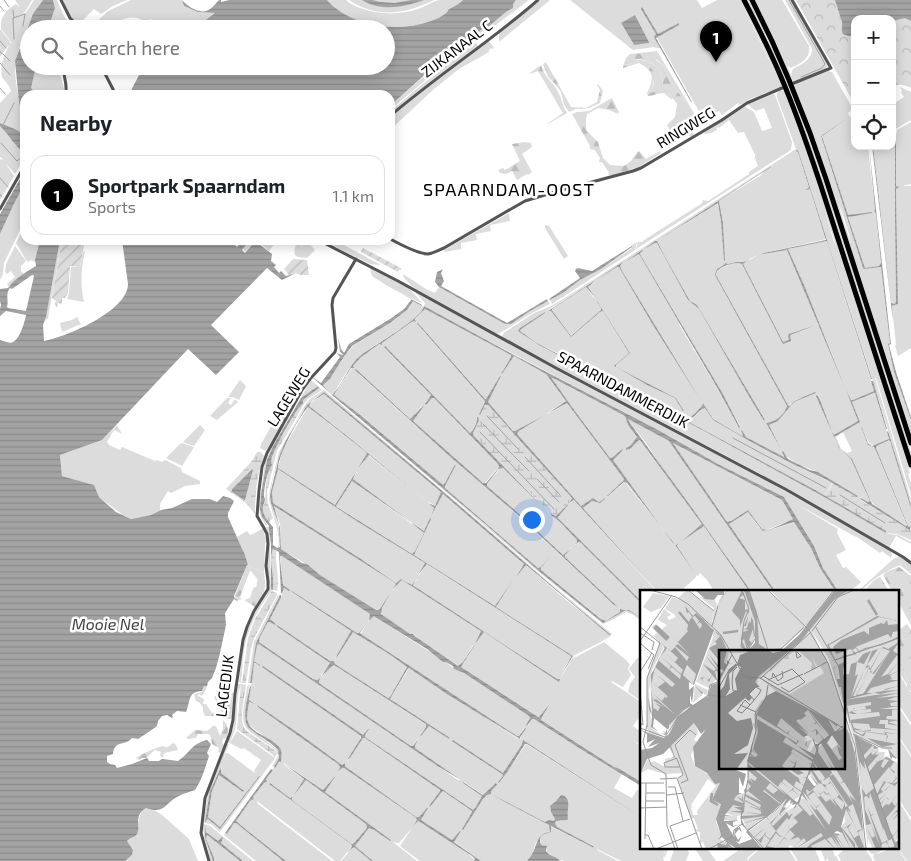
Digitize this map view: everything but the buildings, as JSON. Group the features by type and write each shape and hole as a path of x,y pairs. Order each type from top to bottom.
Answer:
{"highway":[{"path":"744,0 781,76 805,138 911,465"},
{"path":"752,0 783,64 810,133 911,443"}],"street":[{"path":"61,0 72,20"},
{"name":"ZIJKANAAL C","path":"395,112 538,0"},
{"path":"792,0 831,68 794,83"},
{"path":"64,75 66,90"},
{"path":"106,75 114,90"},
{"name":"RINGWEG","path":"395,241 424,253 433,253 525,202 558,191 633,172 722,120 747,103 782,88"},
{"path":"0,210 20,174"},
{"name":"SPAARNDAMMERDIJK","path":"328,245 787,490 911,563"},
{"name":"LAGEWEG","path":"257,516 262,467 267,453 310,379 335,352 333,298 356,259"},
{"name":"LAGEDIJK","path":"209,861 201,833 205,798 233,720 242,640 254,611 268,589 266,566 267,534 257,516"}],"green space":[{"path":"15,0 32,0 25,12 23,12 25,14 34,0 43,0 31,20 20,20 20,46 15,65 20,102 20,132 0,123 0,103 11,91 9,85 2,77 2,61 9,46 0,57 0,29 10,41 10,44 11,42 1,29 1,24 3,17 10,8 16,4 20,8"},
{"path":"53,0 57,0 67,20 51,20 55,8"},
{"path":"62,0 127,0 101,14 94,9 83,20 73,20"},
{"path":"131,0 182,0 184,6 198,12 215,13 206,20 142,20 133,17 121,20 98,20 108,11"},
{"path":"327,0 346,0 354,6 374,12 396,13 411,11 440,0 463,0 443,15 431,21 404,27 395,27 395,20 358,20 337,9"},
{"path":"349,0 434,0 413,9 381,12 370,10"},
{"path":"516,0 529,0 447,62 395,106 395,102 444,60 446,56 468,43 481,30 488,27 510,10"},
{"path":"541,0 550,0 499,42 499,33"},
{"path":"570,0 697,0 702,8 717,0 740,0 782,87 750,99 740,105 738,103 722,115 719,111 704,120 656,36 660,48 633,50","holes":["635,15 649,42 633,44 621,23"]},
{"path":"755,0 782,0 809,46 807,57 802,62 791,68 787,66"},
{"path":"785,0 791,0 828,66 794,82 791,74 793,69 808,59 812,49"},
{"path":"796,0 911,0 911,88 896,85 896,15 851,15 851,98"},
{"path":"476,42 478,46 395,110 395,108"},
{"path":"490,42 493,49 491,48 489,52 459,69 434,89 395,125 395,113"},
{"path":"657,51 701,125 693,126 694,135 690,137 688,133 681,137 678,130 669,129 667,125 675,117 677,104 669,93 650,93 654,83 654,74 639,61 623,66 630,54","holes":["630,55 656,59 664,66 672,84 684,100 680,101 670,89 662,86 661,72 653,64 642,60 629,59"]},
{"path":"656,52 658,55 656,60 664,66 672,84 684,100 680,102 670,89 662,86 661,73 657,67 640,59 626,60 630,55"},
{"path":"639,61 650,66 654,74 650,93 663,91 673,98 671,99 664,93 648,96 647,93 652,76 648,69 639,63 623,68 623,66"},
{"path":"546,62 571,107 586,108 597,102 600,90 598,84 603,91 600,103 589,108 576,109 569,112 564,105 561,92 548,77 543,64"},
{"path":"541,65 544,73 559,93 567,113 548,124 563,113 538,71 530,74"},
{"path":"828,71 832,72 851,105 851,111 848,113 851,117 851,150 868,150 881,264 868,268 881,267 890,343 888,345 894,372 911,420 911,431 851,246 842,212 795,84","holes":["822,135 847,214 850,216 848,217 865,268 863,268"]},
{"path":"34,75 60,75 64,89 32,90"},
{"path":"900,87 911,92 911,120 896,129 896,102 904,97"},
{"path":"782,89 819,190 833,239 840,255 910,473 908,474 911,483 911,495 875,378 911,500 911,505 897,462 911,508 911,526 908,526 876,448 889,440 895,453 798,150 795,151 798,152 809,187 806,189 810,189 826,239 764,253 749,260 763,254 787,249 845,387 805,287 788,249 827,241 874,390 851,401 846,390 858,421 852,425 860,422 852,402 875,393 889,439 878,444 871,444 861,427 868,445 875,448 907,526 877,508 867,494 870,501 868,502 818,472 795,462 782,452 784,457 746,437 742,430 742,436 713,419 703,403 690,418 685,414 688,419 686,421 528,339 706,432 885,532 898,535 911,542 911,544 896,536 889,548 790,490 502,337 505,332 534,313 568,296 796,149 777,93","holes":["766,170 760,176 719,201 724,245 717,203 668,234","656,241 690,301 697,305 764,421 699,309 688,300 657,243 645,248","642,250 641,256 740,426 738,426 693,350 639,254 625,262","725,263 729,265 718,270","716,275 788,405 795,400 816,393 794,402 778,421 769,425 781,449 766,423 779,418 787,406","594,281 588,287 596,299 586,287 552,309 554,313 571,336 601,310 597,301 630,353 616,367 676,398 684,411 675,398 614,366 629,353 603,311 571,337 551,311 548,310","843,432 852,451 847,453 841,449 836,437"]},
{"path":"773,94 792,142 791,150 636,249 638,242 642,242 701,204 702,200 708,201 758,166 744,132 738,133 729,120 711,133 705,134 704,132 744,106 754,112 762,131 772,128 764,108 756,111 748,103"},
{"path":"612,98 619,112 618,114 598,108 587,114 586,119 586,130 598,142 603,158 610,165 624,166 631,161 638,151 646,159 660,151 661,153 639,167 608,175 609,173 602,162 599,162 600,158 595,150 590,149 572,114 589,111"},
{"path":"911,122 911,184 902,186 911,186 911,348 898,356 895,345 892,306 898,304 896,189 900,187 896,186 897,130"},
{"path":"0,126 20,148 20,166 15,174 5,163 14,176 0,200 0,159 3,159 0,157"},
{"path":"531,143 532,147 522,154 532,172 517,180 512,171 506,174 500,173 498,170 503,168 505,170 520,161 512,144"},
{"path":"873,150 895,150 896,301 895,304 891,303"},
{"path":"20,192 20,230 4,263 3,274 0,280 0,234"},
{"path":"509,213 510,221 490,225 491,231 476,234 477,240 461,243 461,249 445,252 444,250"},
{"path":"545,225 549,226 568,256 564,259 545,228"},
{"path":"20,235 20,245 39,245 35,262 26,260 16,243"},
{"path":"637,242 635,250 552,304 550,300 580,280 601,269 632,248 632,245"},
{"path":"59,245 61,245 48,318 45,321"},
{"path":"61,245 84,245 80,267 70,266 68,293 65,298 62,298 62,304 58,303 57,307 54,304 56,301 52,298"},
{"path":"246,245 251,245 245,252 243,249"},
{"path":"262,245 274,245 269,251"},
{"path":"296,245 311,245 315,250 307,258 298,257 295,255"},
{"path":"332,245 344,245 381,265 370,264"},
{"path":"15,246 26,261 21,266 21,271 24,274 9,287 7,284 15,277 11,271 7,274 5,272 6,264"},
{"path":"363,248 401,268 401,270 398,272 361,252"},
{"path":"85,251 82,276 84,302 67,299 71,267 80,267 83,252"},
{"path":"293,259 307,260 309,275 295,273 289,275 284,269"},
{"path":"370,268 409,288 423,304 372,276"},
{"path":"403,274 435,293 439,287 505,324 511,324 548,301 550,304 497,334 414,288 404,278"},
{"path":"413,290 557,370 770,482 890,551 892,554 891,558 882,551 880,553 857,537 793,502 838,529 837,533 846,550 836,555 843,568 846,567 861,582 851,590 837,590 823,568 814,546 784,497 718,464 453,322 424,306 425,303"},
{"path":"413,301 424,307 412,321 372,347 356,360 332,394 540,572 603,623 610,619 603,620 541,570 550,556 538,568 445,488 456,465 443,485 334,395 358,359 379,344 382,345 382,343 413,321 416,322 416,319 425,309 511,355 501,374 514,356 546,374 566,401 547,413 567,403 624,479 607,497 625,482 667,534 612,460 623,450 610,458 551,377 625,416 628,425 637,437 626,450 630,449 640,439 678,490 628,419 669,441 703,488 673,443 782,500 793,519 769,529 795,522 834,590 774,590 729,524 748,512 763,531 767,530 762,529 748,510 727,522 704,489 772,590 750,590 707,529 748,590 713,590 700,573 682,590 656,590 583,508 592,501 600,503 605,498 599,502 593,498 581,506 516,434 545,415 513,431 488,402 501,376 485,399 417,324 484,400 485,402 479,414 500,420 558,483 570,503 574,500 655,590 640,590 640,600 558,518 567,505 551,515 577,540 574,545 579,542 581,543 640,602 640,620 626,612 603,624 534,568 320,385 328,391 323,385 330,379 353,346 407,310","holes":["384,346 470,433 477,421 477,417 479,420 473,435 549,513 503,468 499,469 497,463 434,398 426,405 431,395","356,369 410,419 424,406 412,421 484,484 496,470 498,471 487,486 563,555 572,547 565,557 618,607 396,408 361,376"]},
{"path":"77,317 81,324 62,332 60,323"},
{"path":"304,368 309,372 309,376 265,451 260,448 261,444"},
{"path":"240,380 246,386 239,400 228,397"},
{"path":"311,380 318,386 301,398 273,446"},
{"path":"319,387 322,390 304,404 277,451 267,492 268,504 273,518 268,523 263,509 267,478 272,465 271,459 274,450 303,400"},
{"path":"324,390 612,634 565,597 324,392 316,397 303,412 289,435 277,463 271,489 271,499 280,535 278,548 277,528 269,500 270,488 279,452 305,405 310,399"},
{"path":"324,394 442,492 435,506 428,503 434,508 431,516 443,494 524,564 516,577 526,565 611,636 573,656 496,607 513,580 495,606 414,555 430,520 430,519 424,531 414,525 424,533 412,554 336,506 352,481 412,523 353,479 356,471 335,505 278,468 283,449 308,407 367,453 358,468 368,455 426,501 334,425 308,406"},
{"path":"227,398 231,398 228,403 231,405 235,399 238,402 217,420 210,416"},
{"path":"487,404 572,498 556,516 551,514 472,434 479,420 478,416"},
{"path":"704,407 713,420 753,443 832,483 825,496 689,422"},
{"path":"117,425 122,434 114,430 107,442 109,445 120,450 122,447 155,461 162,462 165,460 181,468 182,472 200,481 200,484 185,486 171,493 168,491 160,504 160,511 131,519 99,497 94,485 62,476 60,455 102,440"},
{"path":"200,425 205,430 194,446 183,442"},
{"path":"182,443 194,447 182,466 166,458"},
{"path":"273,446 267,460 261,494 260,506 262,517 267,524 266,526 260,515 259,506 265,462"},
{"path":"257,452 261,452 264,456 257,484 255,514 246,503 226,489 252,461","holes":["251,469 253,470 245,500 244,500 233,493 232,489"]},
{"path":"278,469 358,522 425,563 418,575 427,564 571,656 561,677 573,657 604,642 626,660 630,665 628,669 631,675 623,687 611,682 640,701 640,716 633,726 640,731 640,744 632,740 640,745 640,781 541,720 551,702 538,717 461,667 473,645 459,666 428,646 414,634 410,634 387,619 380,612 391,592 379,610 376,610 282,550 280,524 274,506 394,582 396,584 392,590 402,580 482,631 475,644 484,632 557,679 414,586 417,579 412,585 401,579 396,583 273,503 272,492"},
{"path":"833,483 858,496 861,498 860,500 908,529 911,534 911,540 897,534 887,533 825,496"},
{"path":"268,526 270,539 271,589 273,590 260,608 249,631 243,654 242,683 239,682 244,638 254,614 269,590 267,566 269,536 266,527"},
{"path":"263,528 266,541 264,573 247,565 244,552 237,537 247,531 250,535 253,534"},
{"path":"273,549 276,551 277,591 273,590 271,559"},
{"path":"280,556 284,556 370,614 368,621 374,616 529,716 530,718 526,725 528,726 532,719 534,719 622,774 614,788 632,798 637,790 640,790 640,848 666,848 663,856 667,848 669,848 665,857 663,857 664,861 662,859 661,861 621,861 597,849 618,861 560,861 547,852 547,847 541,844 540,838 536,842 532,854 527,861 481,861 454,841 461,831 452,840 421,820 428,808 419,817 416,817 346,767 345,763 342,765 279,721 338,764 340,767 338,772 344,768 415,817 417,820 413,826 418,821 420,822 465,851 475,860 420,861 400,846 412,828 399,843 393,842 417,861 373,861 355,846 369,828 391,840 325,792 337,774 323,790 284,763 284,765 304,779 296,792 306,780 366,824 367,828 354,843 351,843 293,801 292,797 290,798 269,784 351,844 352,846 349,849 354,847 371,861 341,861 348,851 340,861 335,861 257,801 258,804 332,861 286,861 236,821 264,783 267,782 266,779 273,769 281,762 281,751 278,747 248,724 248,702 255,704 249,700 251,687 249,686 245,719 249,728 278,750 279,758 274,767 272,766 278,756 276,750 250,732 244,722 243,712 247,687 248,685 251,686 252,683 254,664 256,662 254,661 256,646 258,643 458,780 461,780 415,748 418,738 413,746 411,746 319,683 319,678 317,680 313,679 259,642 268,622 276,624 270,619 281,598 283,588 289,591 283,585","holes":["292,591 357,633 367,623 361,634 517,736 519,736 524,728 526,729 520,737 521,739 409,668 390,699 450,739 429,726 420,736 426,724 334,665 322,677 321,675 330,663 277,625 388,698 407,667 353,632 335,659 351,631","262,666 363,735 369,729 365,737 473,810 482,796 463,783 484,795 495,784 497,785 482,800 462,830 472,811 443,791 430,807 440,790 365,738 363,738 348,761 361,736","453,740 503,773 520,748 523,740 619,803 526,744 499,783 503,776 502,774 453,742","491,794 545,822 554,821 555,819 550,807 560,796 567,798 567,813 562,821 556,821 557,827 594,848 550,826 550,829 549,825"]},
{"path":"895,558 903,558 911,565 911,574 900,565 883,574 862,590 859,590 890,562"},
{"path":"247,565 264,573 264,592 255,607 244,600 250,598 258,580 251,571 240,597 242,599 234,598"},
{"path":"899,567 911,576 911,625 898,602 898,590 891,590 883,575"},
{"path":"880,577 888,590 866,590"},
{"path":"272,591 277,593 277,595 254,638 246,683 242,683 248,638 255,619"},
{"path":"280,594 256,643 250,683 248,683 254,642"},
{"path":"907,624 911,630 911,684 898,663 898,630"},
{"path":"637,658 640,659 640,700 628,692 630,684 635,677 629,669"},
{"path":"898,663 911,684 911,691 909,690 911,693 911,723 898,704 898,672 907,687 898,670"},
{"path":"238,684 241,684 238,694 237,717 230,743 237,731 275,758 220,832 211,824 203,821 208,794 227,744 229,744 222,762 226,753 228,753 256,774 254,771 261,760 244,748 241,749 228,742 234,724","holes":["222,768 220,772 244,792 219,775 212,791 208,817 220,827 259,777 220,829 208,819 206,822 210,791"]},
{"path":"241,684 246,685 242,714 243,725 250,734 275,750 277,753 275,758 237,729"},
{"path":"204,686 207,686 205,692 202,696 199,694 198,696 204,699 203,704 206,704 212,713 219,711 220,716 205,716 203,707 196,701 194,694 202,692"},
{"path":"223,692 234,693 232,719 225,719 214,697"},
{"path":"898,706 911,726 911,755 898,735"},
{"path":"223,720 228,731 226,738 223,739 222,743 224,745 220,753 218,752 219,748 212,744 208,734 198,734 196,738 186,738 195,730 207,731 213,726 216,726 220,736 223,729"},
{"path":"898,737 911,757 911,818 898,798"},
{"path":"173,743 178,750 164,753 163,758 160,755 161,752 155,750 146,758 139,760 136,758 153,749 163,746 167,747"},
{"path":"898,800 911,821 911,861 907,861 898,848"},
{"path":"146,808 162,815 189,839 198,861 125,861 132,855 133,850 127,841 138,832 140,815"},
{"path":"234,823 283,861 256,861 224,835"},
{"path":"204,824 210,826 253,861 243,861 221,843 222,837 218,841 206,832 205,825 205,838 213,861 210,861 204,834"},
{"path":"207,835 240,861 214,861 206,839"},
{"path":"675,848 687,848 689,853 686,861 670,861"},
{"path":"695,848 707,848 716,861 703,861"},
{"path":"740,848 759,848 748,857 748,861 723,861 739,850 742,851"},
{"path":"788,848 796,861 749,861 748,859 760,849"},
{"path":"790,848 814,848 820,861 798,861"},
{"path":"820,848 832,848 839,861 828,861 826,859 827,861 825,861"},
{"path":"846,848 865,848 873,861 841,861 838,855"},
{"path":"867,848 888,848 877,854 892,848 898,848 906,861 875,861 874,854 871,854"}],"water":[{"path":"43,0 53,0 55,8 51,20 31,20"},
{"path":"182,0 199,11 206,11 219,0 221,2 229,0 327,0 337,9 358,20 206,20 215,13 198,12 184,6"},
{"path":"362,0 395,3 424,0 409,5 385,7 369,4"},
{"path":"463,0 516,0 513,8 481,30 468,43 446,56 444,60 395,102 395,90 131,90 139,75 395,75 395,27 418,25 431,21 443,15"},
{"path":"835,0 911,0 911,21 905,18 896,20 896,15 851,15 851,36 843,34 842,22"},
{"path":"642,7 658,34 679,23 679,25 656,38 692,102 655,39 656,34 641,9"},
{"path":"635,15 649,43 634,45 621,23"},
{"path":"20,48 20,75 34,75 31,88 32,90 20,90 20,106 19,102 15,61"},
{"path":"849,117 822,136 848,215 872,212 848,217 865,268 879,266 881,263 876,214 874,211 869,150 891,344 889,345 911,420 894,372 888,344 890,343 881,267 864,269 863,268 821,136"},
{"path":"0,123 20,132 20,150 18,148 0,126"},
{"path":"798,150 872,379 827,241 788,249 845,388 787,250 763,254 749,260 764,253 826,240 810,189 805,190 809,187 798,152 795,151"},
{"path":"872,150 891,303 895,304 896,150 896,186 900,187 896,189 898,304 892,306 893,321"},
{"path":"770,167 719,201 723,223 725,261 718,203 660,239"},
{"path":"20,179 20,192 0,234 0,214"},
{"path":"657,241 690,301 697,305 764,421 699,309 688,300 657,243 644,249"},
{"name":"Mooie Nel","path":"39,245 59,245 43,325 44,341 54,339 94,321 118,304 125,294 128,284 123,245 235,245 237,247 239,245 246,245 242,250 245,253 252,245 260,245 272,254 271,261 276,265 274,267 279,273 281,271 286,276 296,273 282,280 267,268 211,325 239,352 216,375 188,349 102,440 60,455 62,476 94,485 99,497 116,512 131,519 151,515 192,499 210,499 217,502 223,496 230,498 234,501 228,517 248,565 234,596 238,600 234,599 225,613 226,625 220,653 216,668 207,686 204,686 202,691 192,695 186,712 177,711 172,715 172,718 167,715 162,716 157,726 138,739 132,738 116,746 113,754 107,756 107,762 115,765 117,768 147,758 149,761 159,761 162,759 178,761 197,744 207,740 211,744 207,753 209,756 205,769 195,790 174,799 162,809 153,810 146,808 142,811 138,818 137,834 127,841 133,850 132,855 125,861 0,861 0,340 10,343 16,340 22,330 26,315 6,311 0,316 0,289 8,288 24,273 36,266 35,260","holes":["32,275 34,276 26,311 8,308 7,295 10,288 12,289"]},
{"path":"632,246 601,269 580,280 563,293 549,299 580,278 575,271 576,269 592,271"},
{"path":"642,250 641,256 723,394 739,428 639,254 625,262"},
{"path":"747,261 743,264 783,342 789,340 789,334 816,325 790,335 791,341 783,344 742,264 729,264 717,271 716,275 788,405 790,406 794,401 816,393 794,402 778,421 769,425 781,449 766,423 779,418 787,406 715,275 717,269 725,263"},
{"path":"623,262 620,266 622,271 701,401 619,267 596,280"},
{"path":"443,269 441,273 444,281 441,286 507,323 547,299 548,301 511,324 505,324 439,287 435,282 437,272"},
{"path":"594,281 588,287 596,299 586,287 552,309 554,313 571,336 601,310 597,301 630,353 616,367 676,398 684,411 675,398 614,366 629,353 603,311 571,337 551,311 548,311"},
{"path":"412,299 422,306 413,301 407,310 390,323 352,346 330,379 323,385 328,391 313,378 321,383 340,357 337,353 343,354 340,352 338,337 344,353 349,344 404,309"},
{"path":"424,306 658,430 718,464 784,497 814,546 823,568 837,590 834,590 820,568 811,548 794,522 769,530 793,519 782,500 673,443 727,522 748,510 762,529 767,530 763,531 748,512 729,524 774,590 772,590 669,441 628,419 750,590 748,590 704,526 682,541 702,524 640,440 630,449 626,450 637,437 628,425 625,416 551,377 610,458 623,450 613,460 663,529 627,483 624,482 607,496 624,479 567,403 547,414 566,401 546,374 514,356 501,374 511,355 425,309 415,319 416,322 413,321 382,343 382,345 379,344 360,358 353,366 354,368 351,368 334,395 443,485 456,465 445,488 538,568 550,556 541,570 601,619 606,621 620,612 620,609 626,610 603,623 540,572 332,395 356,359 407,325"},
{"path":"545,312 520,331 535,342 686,421 688,421 685,414 690,418 703,403 713,419 742,436 742,430 746,437 784,457 783,451 788,459 818,472 858,496 791,463 753,443 713,420 705,408 689,422 815,490 886,531 886,533 706,432 539,345 518,331"},
{"path":"417,324 485,399 501,376 488,402 513,431 545,415 517,434 581,506 593,498 599,502 605,498 600,503 592,501 583,508 656,590 574,500 569,503 572,498 488,405 485,405 479,414 485,402 484,400"},
{"path":"385,346 470,433 478,417 479,420 473,435 549,513 503,468 498,469 497,463 434,398 425,404 431,395"},
{"path":"356,369 410,419 424,406 413,421 483,483 486,483 497,470 487,486 563,555 573,547 565,557 618,607 518,515 447,454"},
{"path":"871,381 873,381 887,429 874,393 852,402 860,422 834,437 816,396 820,400 834,435 858,421 846,390 851,400 853,400 874,391"},
{"path":"318,386 319,388 303,400 303,403 286,428 272,457 272,465 265,484 263,509 266,518 273,527 273,545 277,548 280,547 279,525 270,495 279,457 285,442 307,405 324,392 611,635 526,565 516,577 524,564 443,494 431,516 434,508 428,503 435,506 441,492 324,394 311,402 309,406 346,435 426,501 369,455 358,468 367,453 308,407 290,436 278,468 335,505 357,470 353,479 412,523 352,481 337,507 412,554 424,533 414,524 424,531 430,518 431,519 414,555 495,606 513,580 496,607 573,656 560,677 571,656 427,564 418,575 425,563 358,522 278,469 272,492 273,503 396,583 401,579 412,585 417,577 414,586 557,679 560,679 559,682 484,632 475,644 481,631 402,580 392,590 396,584 394,582 274,506 280,528 281,549 376,610 379,610 391,592 382,608 381,614 458,666 463,662 474,645 461,667 538,717 551,702 541,720 640,781 640,785 534,719 527,726 529,716 374,616 369,621 370,614 280,556 283,585 290,590 284,588 281,593 279,552 273,549 271,558 269,526 262,517 260,509 267,460 301,398"},
{"path":"861,427 868,443 872,446 889,439 888,431 911,508 890,441 876,448 908,526 911,526 911,534 908,529 860,499 870,501 851,459 841,450 852,459 872,504 906,526 877,453 874,447 868,445"},
{"path":"252,469 244,500 232,492 232,489"},
{"path":"568,505 558,518 640,602 581,543 579,542 574,545 577,540 551,514 556,516"},
{"path":"680,543 677,546 694,572 676,546 674,544"},
{"path":"271,558 273,590 271,589"},
{"path":"292,591 357,633 367,623 361,634 517,736 525,728 520,739 409,668 390,699 449,739 429,726 420,736 426,724 334,665 321,677 330,663 277,625 388,698 407,667 353,632 336,659 351,631"},
{"path":"280,595 281,598 270,619 276,624 268,622 259,642 313,679 317,680 320,678 319,683 411,746 419,738 415,748 461,780 439,767 259,644 257,645 254,661 260,666 254,663 252,683 250,683 256,643"},
{"path":"263,666 363,735 369,729 365,737 473,810 482,796 463,782 483,795 496,783 497,785 491,791 491,794 483,799 463,830 472,811 443,791 430,807 440,790 365,738 363,738 347,760 361,736"},
{"path":"250,686 249,700 255,704 249,702 248,722 254,730 274,742 281,750 281,762 275,768 279,758 278,750 247,725 246,708"},
{"path":"257,705 342,765 345,763 346,767 416,817 419,817 428,808 421,820 452,840 461,831 454,842 481,861 474,861 475,859 472,856 420,822 418,821 413,826 417,820 415,817 344,768 338,772 340,767 338,764"},
{"path":"523,740 640,816 527,744 525,744 499,783 503,776 502,774 452,741 503,773"},
{"path":"283,763 323,790 337,774 325,792 391,840 369,828 355,846 373,861 354,847 350,850 351,844 269,784 290,798 292,797 293,801 352,844 367,828 366,824 306,780 294,795 304,779"},
{"path":"221,767 221,773 244,791 219,775 212,791 208,817 220,827 260,776 220,829 208,819 205,822 210,791"},
{"path":"271,769 273,770 266,779 267,782 264,783 236,821 286,861 283,861 236,823 234,823 227,834 225,833"},
{"path":"491,794 545,822 549,820 554,821 550,806 561,795 565,796 568,801 568,819 556,821 557,827 594,848 551,826 551,832 542,835 550,832 549,825"},
{"path":"205,825 206,832 218,841 222,837 221,843 243,861 240,861 207,835 206,839 214,858 213,861 205,838"},
{"path":"542,835 540,843 547,846 546,851 560,861 527,861"}],"waterway":[{"path":"4,0 9,7"},
{"path":"789,0 825,64 822,68 801,77"},
{"path":"0,6 4,11"},
{"path":"13,10 14,18"},
{"path":"24,20 25,14"},
{"path":"14,39 13,18 25,14"},
{"path":"0,41 6,48"},
{"path":"3,54 10,61"},
{"path":"0,63 10,75"},
{"path":"0,88 5,94"},
{"path":"3,125 14,103"},
{"path":"1,143 17,161 20,158"},
{"path":"0,178 8,187"},
{"path":"487,416 518,449"},
{"path":"483,424 513,455"},
{"path":"480,432 554,509"},
{"path":"733,438 826,488"},
{"path":"514,456 529,471"},
{"path":"525,457 560,495"},
{"path":"537,479 559,502"},
{"path":"840,495 885,523"}],"place":[{"name":"Sportpark Spaarndam","path":"716,62"}],"district":[{"name":"SPAARNDAM-OOST","path":"509,190"}]}
